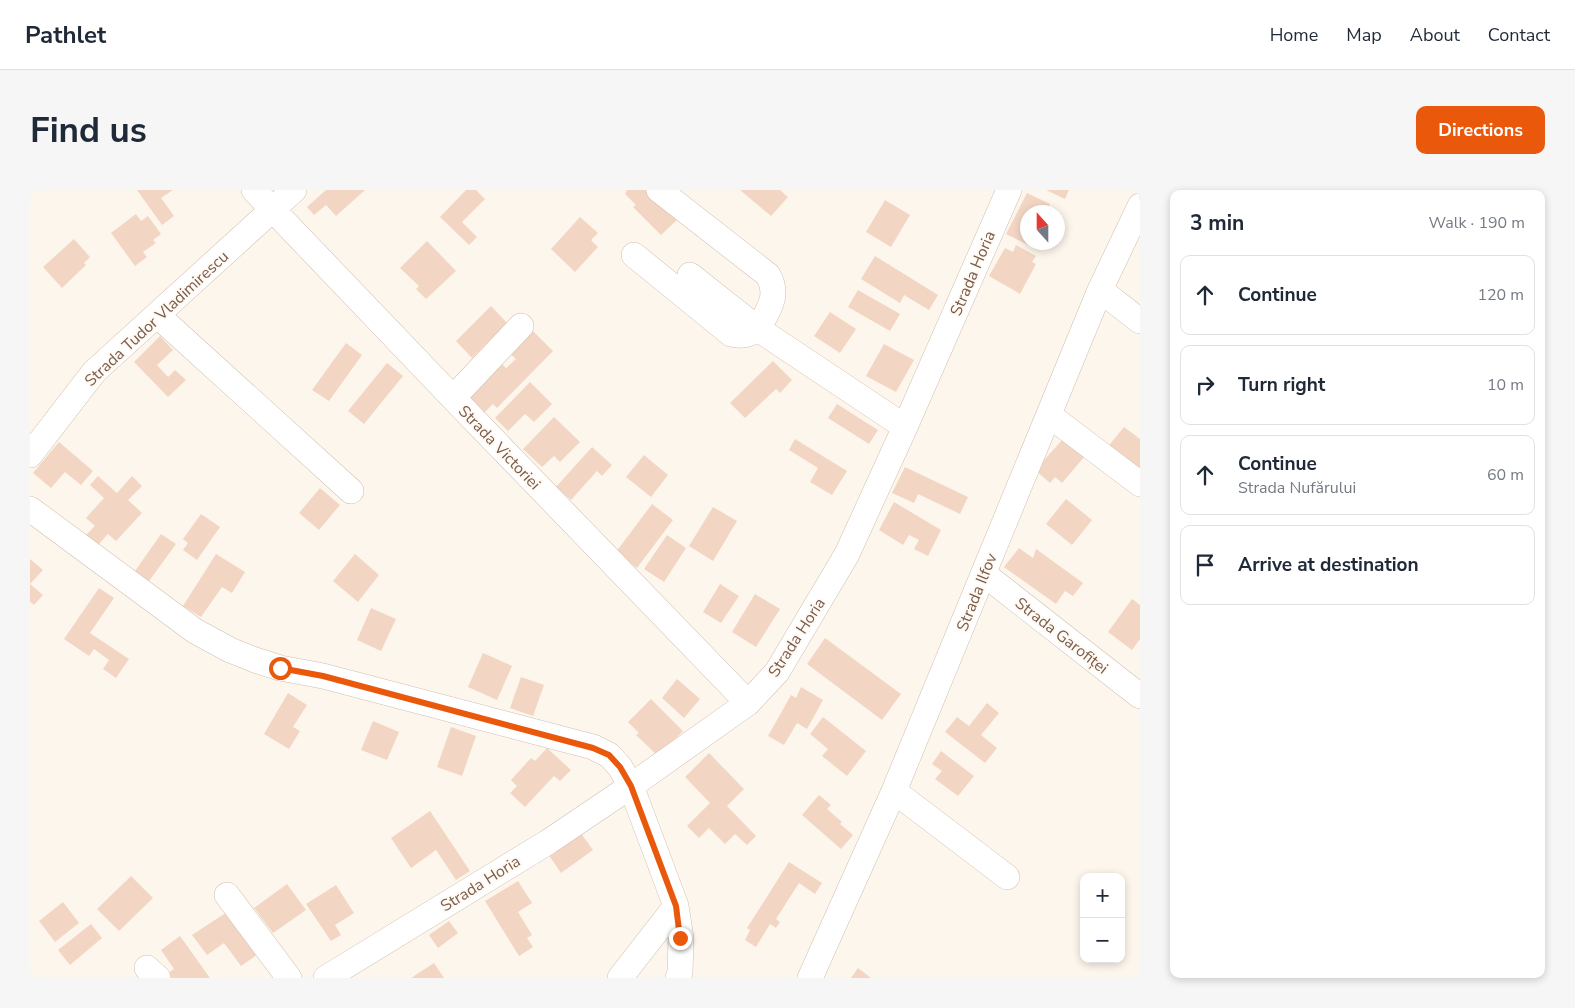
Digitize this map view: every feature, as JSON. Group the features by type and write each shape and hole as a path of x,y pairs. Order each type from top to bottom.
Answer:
{"street":[{"name":"Strada Victoriei","path":"254,190 748,702"},
{"name":"Strada Tudor Vladimirescu","path":"30,455 94,372 294,190"},
{"path":"634,255 731,334 749,335 758,330 773,300 773,284 768,275 659,190"},
{"name":"Strada Horia","path":"326,978 548,842 631,786 748,702 777,672 851,545 1009,190"},
{"name":"Strada Ilfov","path":"814,976 894,791 1100,290 1140,206"},
{"path":"690,275 758,330 905,427"},
{"path":"1100,290 1140,321"},
{"path":"157,315 351,491"},
{"path":"453,398 521,326"},
{"path":"1049,415 1140,484"},
{"path":"33,518 195,631 230,650 280,668 323,676 593,748 609,755 620,767 631,786 676,906 680,938 680,973 678,978"},
{"name":"Strada Garofiței","path":"984,574 1140,696"},
{"path":"894,791 1007,877"},
{"path":"228,895 289,978"},
{"path":"620,978 676,906"}],"building":[{"path":"137,190 173,190 161,198 174,216 162,225"},
{"path":"326,190 365,190 336,216 326,205 314,215 307,207"},
{"path":"466,190 476,190 485,199 462,222 477,237 469,245 440,217"},
{"path":"627,190 651,190 681,216 661,235 633,207 636,205 625,194"},
{"path":"740,190 780,190 788,197 771,216"},
{"path":"1046,190 1069,190 1065,199"},
{"path":"1027,193 1050,204 1049,205 1021,205"},
{"path":"885,200 910,215 891,247 866,232"},
{"path":"1020,207 1020,241 1006,234"},
{"path":"136,214 141,221 148,216 161,234 153,240 156,243 143,252 147,257 135,266 111,233"},
{"path":"580,217 598,233 591,240 598,247 575,272 551,249"},
{"path":"74,239 90,257 84,263 86,265 62,288 43,267"},
{"path":"427,241 456,271 426,299 416,289 419,286 400,268"},
{"path":"1016,245 1020,247 1020,250 1025,250 1036,256 1032,262 1036,264 1020,294 989,276 1005,248 1013,252"},
{"path":"875,256 938,295 929,310 904,295 900,303 861,279"},
{"path":"858,290 900,314 890,331 848,307"},
{"path":"491,306 507,323 472,358 456,341"},
{"path":"830,312 856,329 840,353 814,336"},
{"path":"530,328 553,351 497,408 493,404 482,415 463,397 500,362 506,368 516,359 506,350"},
{"path":"160,336 173,350 157,365 168,377 175,370 186,380 168,397 134,362"},
{"path":"346,343 362,355 329,401 312,390"},
{"path":"884,344 914,360 896,392 866,376"},
{"path":"773,361 792,380 780,393 776,389 745,418 730,403"},
{"path":"387,363 403,376 364,424 348,411"},
{"path":"530,382 552,404 534,422 525,414 508,431 495,418"},
{"path":"837,404 878,430 869,444 828,418"},
{"path":"554,417 580,442 560,462 554,456 542,467 523,449"},
{"path":"1124,427 1140,439 1140,468 1136,473 1106,449"},
{"path":"1064,438 1085,456 1062,483 1055,477 1050,483 1035,470"},
{"path":"795,439 847,471 832,495 810,482 818,468 789,450"},
{"path":"59,442 93,471 81,485 65,472 51,488 33,473"},
{"path":"592,447 612,465 602,476 597,471 571,500 556,487"},
{"path":"644,455 668,475 651,497 626,477"},
{"path":"905,467 968,497 960,514 918,494 914,503 892,493"},
{"path":"98,476 117,493 132,476 142,486 128,500 142,513 116,541 108,534 98,545 86,535 95,526 86,518 104,498 90,485"},
{"path":"320,488 340,505 319,530 299,513"},
{"path":"1066,499 1092,520 1072,545 1046,524"},
{"path":"894,502 941,530 928,556 914,549 919,540 909,535 903,545 879,530"},
{"path":"652,504 673,520 637,568 616,552"},
{"path":"713,507 737,521 713,561 689,546"},
{"path":"201,514 220,527 197,560 183,550 188,543 183,539"},
{"path":"161,534 176,544 149,581 135,571"},
{"path":"667,535 686,548 664,582 644,569"},
{"path":"1019,548 1033,558 1036,549 1083,583 1073,596 1065,591 1056,604 1004,567"},
{"path":"216,554 245,572 232,593 222,587 201,617 183,606"},
{"path":"355,554 379,575 358,602 333,581"},
{"path":"30,559 43,570 30,584"},
{"path":"30,584 43,595 34,605 31,602 30,604"},
{"path":"720,584 739,596 721,623 703,612"},
{"path":"99,588 114,598 90,633 129,659 116,678 103,669 109,660 94,649 89,656 64,639"},
{"path":"755,594 780,609 756,647 732,632"},
{"path":"1132,599 1140,605 1140,639 1132,650 1108,632"},
{"path":"371,608 396,619 381,651 357,640"},
{"path":"825,638 901,694 882,720 807,664"},
{"path":"483,653 512,666 497,700 468,687"},
{"path":"521,677 544,685 533,716 510,708"},
{"path":"677,679 700,699 684,718 662,698"},
{"path":"801,687 823,700 807,729 797,723 784,745 768,736 791,695 796,698"},
{"path":"288,693 307,705 293,727 300,731 289,749 264,734"},
{"path":"651,699 683,731 658,756 636,735 639,733 628,722"},
{"path":"987,703 999,713 981,735 997,748 985,763 945,732 957,717 969,726"},
{"path":"823,717 866,751 847,776 822,756 828,749 810,734"},
{"path":"373,721 399,732 387,760 361,750"},
{"path":"451,727 476,736 462,776 437,767"},
{"path":"547,748 571,770 560,781 554,776 525,807 510,793 517,786 511,780 531,758 535,761"},
{"path":"941,751 974,776 958,796 935,779 942,771 932,764"},
{"path":"709,753 744,789 727,806 756,836 747,845 735,834 725,844 709,828 699,838 687,826 710,803 685,777"},
{"path":"819,795 831,805 827,809 853,835 841,849 802,815"},
{"path":"430,811 470,871 456,880 436,850 411,868 391,838"},
{"path":"580,832 593,850 561,873 548,854"},
{"path":"789,862 822,883 815,894 799,883 776,919 780,922 776,928 770,924 756,947 745,940 750,930 747,928"},
{"path":"131,876 153,898 119,931 97,909"},
{"path":"518,881 532,903 518,912 532,935 527,938 533,947 519,956 485,901"},
{"path":"287,884 306,910 273,933 254,908"},
{"path":"336,885 354,913 335,925 341,935 331,941 306,904"},
{"path":"63,902 79,923 55,942 39,921"},
{"path":"227,912 258,954 241,966 224,943 207,955 192,935"},
{"path":"449,921 458,933 438,948 429,935"},
{"path":"91,924 102,938 70,965 58,950"},
{"path":"180,936 210,978 170,978 167,974 174,969 161,950"},
{"path":"434,963 444,978 411,978"},
{"path":"858,968 871,978 851,978"}],"route":[{"path":"280,668 323,676 593,748 609,755 620,767 631,786 676,906 680,938"}]}
